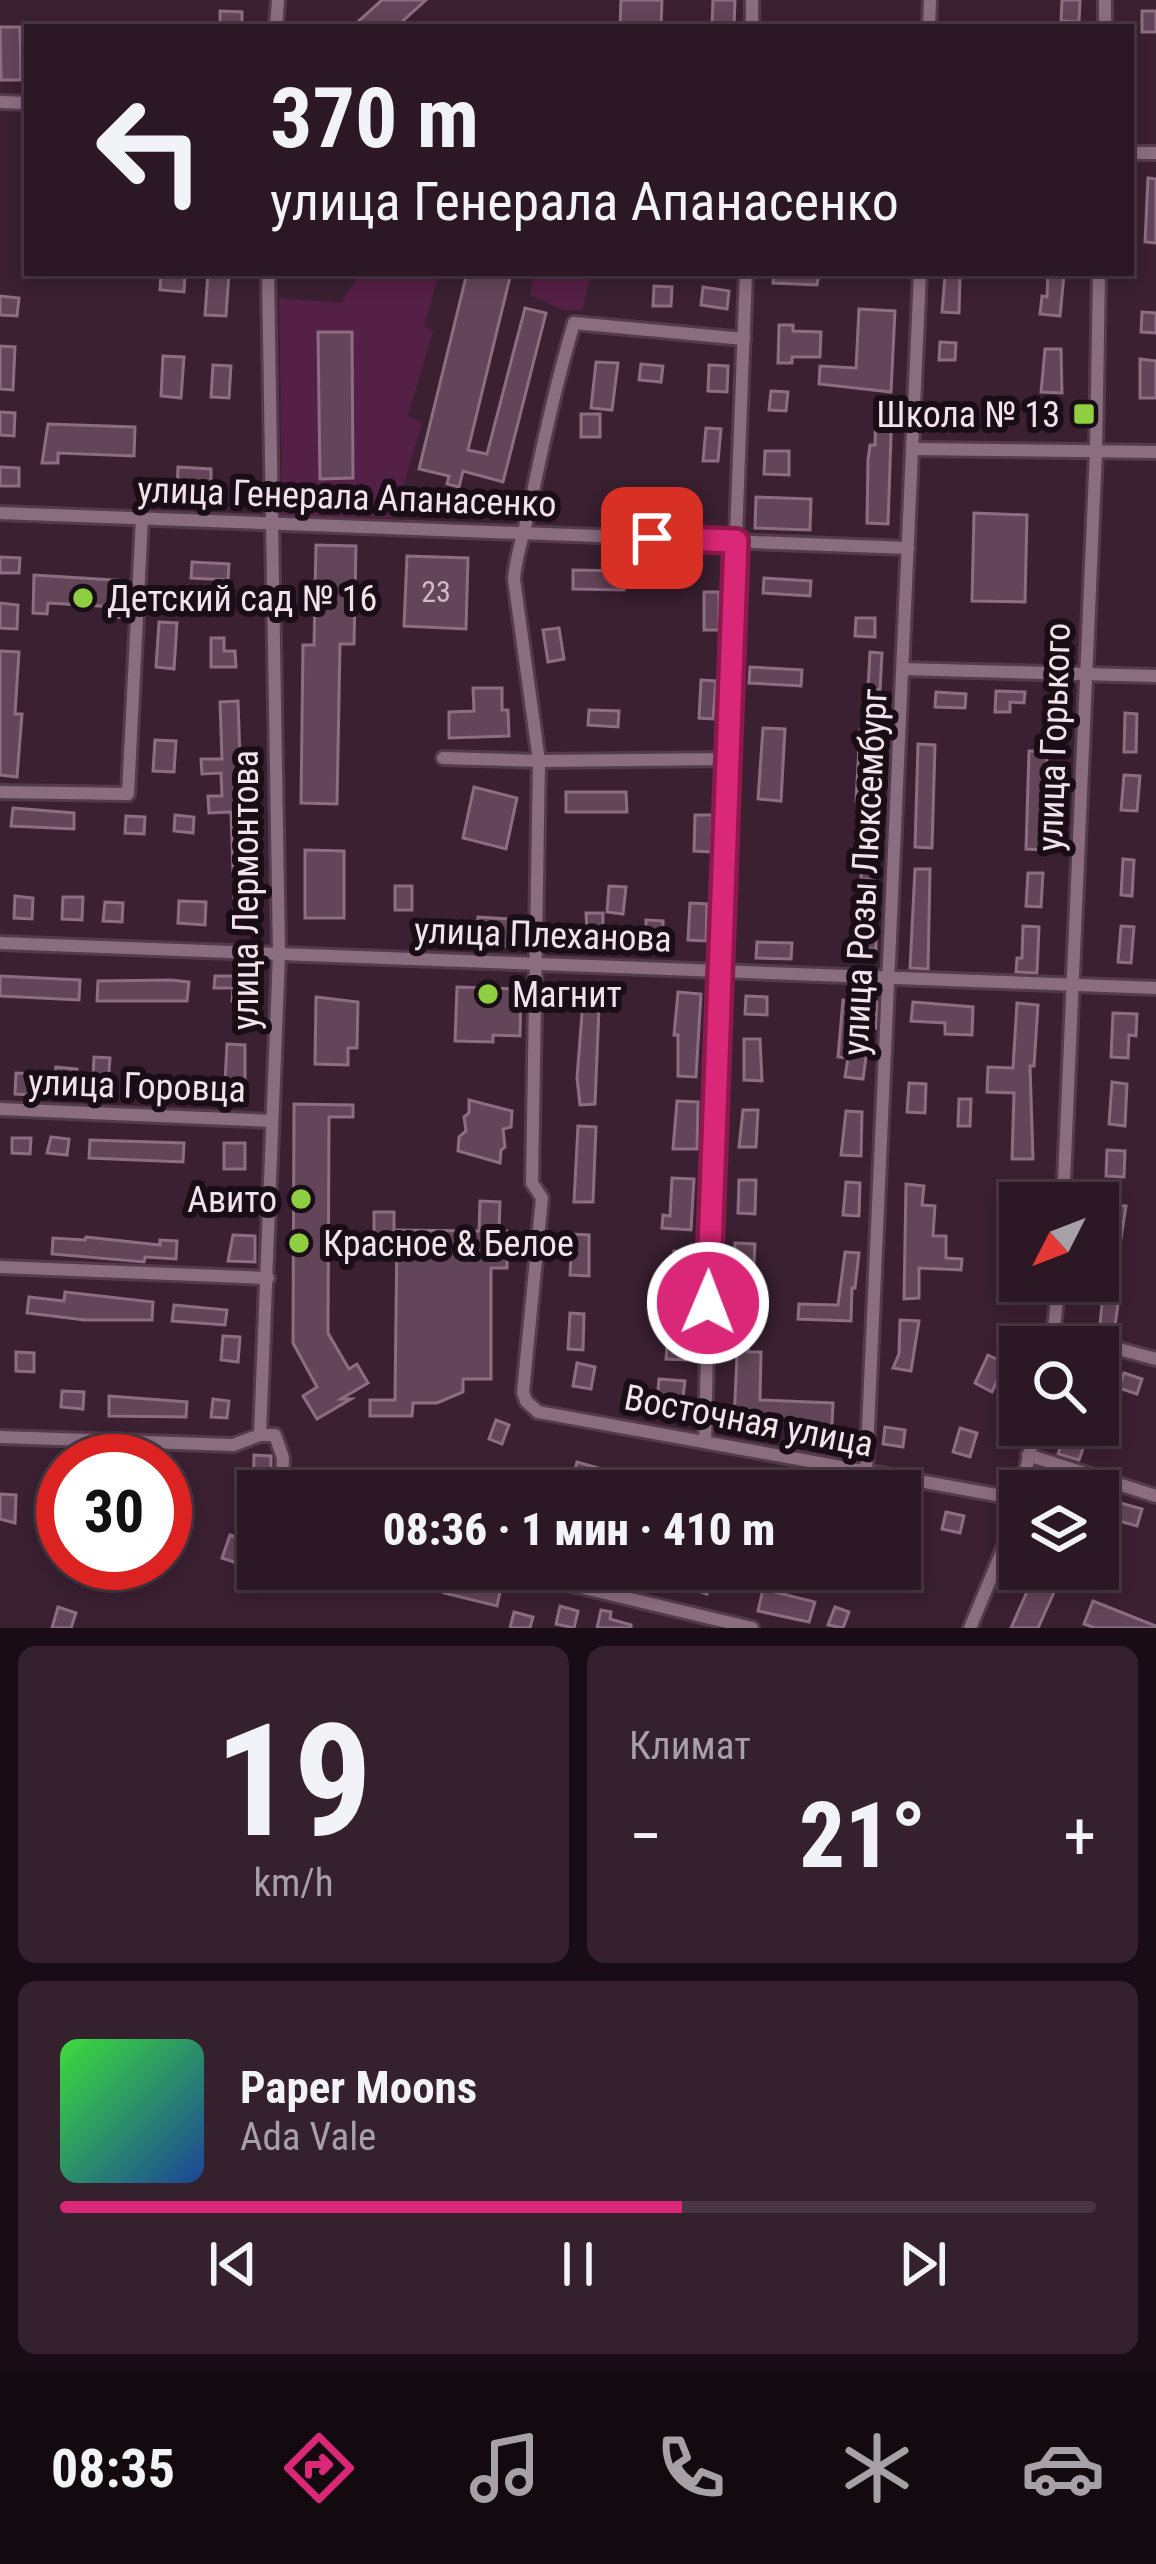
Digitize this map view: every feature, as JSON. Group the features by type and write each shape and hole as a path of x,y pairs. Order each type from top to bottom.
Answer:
{"street":[{"name":"улица Лермонтова","path":"260,1435 279,953 268,276"},
{"path":"705,1441 746,276"},
{"name":"улица Розы Люксембург","path":"866,1470 920,276"},
{"name":"улица Горького","path":"1064,1182 1096,451 1099,276"},
{"path":"535,964 539,761 514,579 574,323 744,339"},
{"path":"913,449 1156,452"},
{"name":"улица Генерала Апанасенко","path":"0,513 908,548"},
{"path":"0,792 128,794 142,518"},
{"path":"903,669 1156,676"},
{"path":"442,758 728,759"},
{"name":"улица Плеханова","path":"0,943 1156,988"},
{"name":"Восточная улица","path":"535,964 532,1183 542,1198 523,1392 526,1402 538,1412 851,1470"},
{"name":"улица Горовца","path":"0,1109 272,1121"},
{"path":"0,1267 268,1278"},
{"path":"1119,1352 1156,1359"},
{"path":"0,1437 233,1445 275,1435 283,1470"},
{"path":"1025,1470 1031,1446"},
{"path":"1028,1456 1156,1496"},
{"name":"Восточная улица","path":"921,1481 999,1492"},
{"path":"970,1628 999,1551"},
{"path":"593,1590 752,1628"}],"shaded area":[{"path":"358,276 438,276 424,326 433,331 408,416 422,423 394,518 282,516 279,298 341,303"},
{"path":"533,276 590,276 582,310 564,310 530,295"}],"building":[{"path":"382,0 426,0 399,24 355,24"},
{"path":"621,0 662,0 661,24 620,24"},
{"path":"713,0 735,0 734,24 712,24"},
{"path":"1062,0 1080,0 1079,22 1061,21"},
{"path":"220,11 242,12 242,24 220,24"},
{"path":"1142,11 1156,11 1156,32 1142,32"},
{"path":"0,27 20,27 21,80 1,80"},
{"path":"1148,178 1156,179 1156,243 1145,242"},
{"path":"161,276 185,276 184,292 160,290"},
{"path":"208,276 229,276 226,316 205,315"},
{"path":"466,276 510,276 468,450 487,454 525,308 546,313 503,482 463,471 459,487 447,484 449,476 419,469"},
{"path":"774,276 818,276 817,285 773,283"},
{"path":"945,276 960,277 959,313 942,312"},
{"path":"1048,276 1064,276 1060,316 1040,314 1042,296 1047,297"},
{"path":"654,286 672,287 671,306 653,306"},
{"path":"703,287 729,291 727,309 701,305"},
{"path":"0,296 19,298 17,316 0,315"},
{"path":"859,309 895,311 891,392 819,384 820,366 856,368"},
{"path":"1142,312 1156,313 1156,333 1141,332"},
{"path":"779,325 793,325 793,331 821,332 820,357 792,357 792,363 778,363"},
{"path":"318,332 352,332 353,478 320,479"},
{"path":"940,342 956,343 955,360 939,360"},
{"path":"0,346 15,347 13,390 0,389"},
{"path":"1045,349 1061,349 1062,393 1041,392"},
{"path":"163,356 184,357 181,398 161,396"},
{"path":"1140,359 1156,361 1156,398 1140,398"},
{"path":"596,362 618,363 612,410 591,408"},
{"path":"641,364 663,366 661,382 639,380"},
{"path":"213,365 231,366 229,398 211,397"},
{"path":"709,365 728,366 727,392 708,391"},
{"path":"771,391 788,392 786,411 769,410"},
{"path":"876,405 892,407 888,524 867,523 868,460 870,445 875,445"},
{"path":"0,412 15,413 14,436 0,435"},
{"path":"581,414 600,414 600,437 581,437"},
{"path":"48,424 135,427 134,456 58,453 58,463 42,463"},
{"path":"706,428 721,429 718,461 703,461"},
{"path":"765,451 789,451 789,475 764,474"},
{"path":"0,467 19,468 19,486 0,486"},
{"path":"178,467 211,469 211,492 177,491"},
{"path":"621,494 652,497 651,514 619,511"},
{"path":"756,497 811,499 810,530 755,528"},
{"path":"974,513 1027,515 1025,602 972,601"},
{"path":"316,545 356,546 354,644 340,644 337,804 301,803 303,645 314,645"},
{"path":"407,556 468,558 466,629 404,626"},
{"path":"0,557 20,558 19,573 0,573"},
{"path":"192,562 229,564 228,580 191,578"},
{"path":"573,570 624,571 624,590 573,589"},
{"name":"Детский сад № 16","path":"34,575 128,581 126,618 116,617 116,607 48,603 47,614 33,613"},
{"path":"764,578 811,581 810,596 763,593"},
{"path":"704,592 719,592 719,630 704,630"},
{"path":"0,603 18,605 17,629 0,628"},
{"path":"856,618 875,618 875,637 855,636"},
{"path":"159,622 177,623 174,669 156,667"},
{"path":"559,628 564,659 548,662 543,630"},
{"path":"211,638 224,638 224,651 235,651 236,667 211,667"},
{"path":"0,651 19,652 15,714 22,714 17,777 0,775"},
{"path":"870,652 882,653 880,690 868,689"},
{"path":"750,667 802,670 801,686 749,683"},
{"path":"701,680 716,681 713,719 699,718"},
{"path":"473,688 502,688 509,736 449,738 449,712 474,711"},
{"path":"996,691 1025,692 1024,703 1010,702 1010,712 995,712"},
{"path":"936,692 966,694 965,708 935,707"},
{"path":"238,701 242,815 250,815 253,870 233,871 231,812 209,813 208,796 222,796 221,773 202,774 201,759 222,759 220,702"},
{"path":"589,710 619,711 618,727 588,725"},
{"path":"1125,713 1137,714 1136,752 1124,752"},
{"path":"763,728 785,729 781,801 758,799"},
{"path":"860,730 882,731 878,803 856,801"},
{"path":"155,740 176,741 174,772 153,771"},
{"path":"918,744 935,745 932,848 915,847"},
{"path":"1029,751 1047,752 1043,850 1026,849"},
{"path":"1124,775 1140,776 1137,811 1121,810"},
{"path":"474,787 517,798 506,849 463,838"},
{"path":"566,792 626,792 627,812 566,812"},
{"path":"13,808 74,813 74,829 11,826"},
{"path":"175,815 194,817 193,833 174,831"},
{"path":"695,815 712,815 711,852 694,851"},
{"path":"126,816 145,817 144,834 125,833"},
{"path":"862,846 877,847 875,880 861,879"},
{"path":"305,850 344,851 344,918 305,918"},
{"path":"1123,859 1134,860 1132,896 1121,895"},
{"path":"915,869 930,869 928,969 910,968"},
{"path":"1028,873 1043,873 1041,907 1026,906"},
{"path":"395,886 412,886 412,910 395,910"},
{"path":"609,886 626,887 623,914 607,912"},
{"path":"234,891 249,891 249,931 234,931"},
{"path":"15,896 33,898 32,919 14,918"},
{"path":"63,897 83,897 82,920 62,919"},
{"path":"179,901 206,902 205,925 178,923"},
{"path":"105,902 123,903 122,922 103,921"},
{"path":"690,903 707,904 706,941 688,940"},
{"path":"586,913 603,913 603,949 588,949"},
{"path":"859,916 876,916 876,949 859,949"},
{"path":"478,917 508,919 507,946 447,942 449,927 477,930"},
{"path":"646,920 663,921 663,944 646,944"},
{"path":"1023,926 1039,927 1037,973 1016,972 1017,958 1022,958"},
{"path":"1121,926 1134,927 1131,963 1118,962"},
{"path":"757,942 792,943 791,959 756,958"},
{"path":"0,976 80,980 79,1000 0,996"},
{"path":"215,976 247,976 247,1001 232,1001 233,988 214,988"},
{"path":"98,981 189,982 187,1001 97,1001"},
{"path":"457,987 521,989 520,1036 493,1035 493,1042 455,1041"},
{"path":"584,988 604,989 604,1008 599,1008 595,1104 580,1105 577,1078"},
{"path":"678,992 701,994 696,1077 678,1076 678,1035 674,1035"},
{"path":"746,996 767,997 767,1015 745,1014"},
{"path":"316,997 358,1002 357,1048 348,1048 348,1065 315,1064"},
{"path":"843,1000 877,1002 876,1028 870,1027 863,1079 845,1077 848,1058 838,1057"},
{"path":"913,1002 973,1007 972,1035 945,1034 945,1023 911,1021"},
{"path":"1017,1003 1038,1005 1034,1066 1030,1066 1033,1159 1012,1159 1014,1093 987,1092 988,1067 1013,1068"},
{"path":"1113,1013 1137,1014 1136,1036 1129,1035 1128,1058 1111,1057"},
{"path":"744,1039 760,1039 762,1081 744,1080"},
{"path":"227,1044 245,1045 245,1102 224,1100"},
{"path":"94,1057 110,1058 107,1096 92,1095"},
{"path":"56,1067 77,1069 74,1094 53,1092"},
{"path":"16,1073 34,1074 33,1095 15,1094"},
{"path":"128,1078 145,1079 144,1097 127,1096"},
{"path":"166,1079 183,1080 182,1098 165,1097"},
{"path":"1112,1082 1127,1084 1125,1126 1109,1124"},
{"path":"909,1083 926,1084 925,1113 907,1112"},
{"path":"959,1099 971,1099 970,1126 958,1126"},
{"path":"469,1100 512,1111 511,1127 503,1129 500,1163 458,1151 459,1137 466,1131"},
{"path":"677,1101 698,1102 697,1149 673,1149"},
{"path":"294,1104 353,1105 353,1117 329,1117 328,1333 349,1369 357,1364 368,1383 317,1419 303,1396 317,1387 293,1343"},
{"path":"743,1110 758,1110 756,1147 739,1147"},
{"path":"846,1111 862,1112 861,1156 841,1155"},
{"path":"578,1126 596,1127 593,1202 574,1202"},
{"path":"51,1137 69,1139 67,1155 47,1153"},
{"path":"12,1138 31,1138 30,1154 12,1153"},
{"path":"90,1140 184,1143 183,1162 89,1158"},
{"path":"224,1143 245,1143 245,1169 224,1169"},
{"path":"1107,1150 1125,1151 1124,1177 1106,1176"},
{"path":"672,1178 694,1179 691,1230 662,1228 663,1215 670,1216"},
{"path":"739,1180 756,1180 755,1214 738,1213"},
{"path":"846,1182 860,1183 859,1216 843,1215"},
{"path":"906,1184 924,1186 922,1205 935,1206 933,1236 946,1236 946,1258 962,1259 961,1270 919,1268 919,1298 904,1299"},
{"path":"480,1201 500,1202 499,1231 507,1231 507,1268 491,1268 491,1379 463,1379 463,1392 437,1403 413,1403 412,1416 370,1416 370,1400 395,1400 397,1230 479,1231"},
{"path":"1119,1206 1126,1206 1120,1245"},
{"path":"374,1212 394,1212 394,1236 374,1236"},
{"path":"572,1234 589,1235 589,1276 570,1275"},
{"path":"233,1235 255,1236 255,1262 228,1261"},
{"path":"53,1238 160,1245 160,1240 177,1241 176,1259 145,1257 144,1262 52,1254"},
{"path":"735,1243 755,1244 753,1285 734,1285"},
{"path":"674,1251 691,1252 689,1291 674,1290"},
{"path":"845,1252 859,1253 851,1321 798,1319 799,1304 838,1305"},
{"path":"65,1292 153,1302 152,1320 85,1320 27,1313 29,1297 64,1301"},
{"path":"1102,1302 1118,1302 1115,1326 1100,1324"},
{"path":"174,1305 227,1310 225,1325 172,1321"},
{"path":"734,1311 752,1313 748,1352 761,1352 760,1400 833,1403 832,1425 734,1421 738,1334 731,1333"},
{"path":"570,1313 584,1314 583,1350 568,1349"},
{"path":"900,1320 919,1321 911,1371 893,1368 899,1354"},
{"path":"668,1334 687,1334 686,1360 666,1359"},
{"path":"223,1336 240,1337 238,1362 221,1360"},
{"path":"16,1352 34,1353 34,1372 16,1371"},
{"path":"988,1355 999,1360 992,1392 975,1383"},
{"path":"577,1363 595,1367 591,1389 573,1386"},
{"path":"1124,1373 1142,1379 1137,1394 1119,1388"},
{"path":"659,1379 685,1381 682,1406 657,1404"},
{"path":"62,1391 84,1392 83,1409 61,1407"},
{"path":"109,1396 187,1402 186,1417 109,1416"},
{"path":"213,1399 229,1401 227,1418 211,1417"},
{"path":"496,1420 509,1425 502,1444 489,1439"},
{"path":"885,1427 905,1430 903,1447 883,1444"},
{"path":"960,1428 977,1433 970,1457 953,1452"},
{"path":"1061,1446 1084,1446 1079,1460 1058,1454"},
{"path":"254,1455 271,1456 271,1470 254,1470"},
{"path":"577,1462 602,1469 602,1470 575,1470"},
{"path":"0,1494 16,1495 15,1523 0,1519"},
{"path":"1119,1503 1142,1509 1137,1526 1119,1521"},
{"path":"946,1512 964,1516 960,1533 942,1529"},
{"path":"230,1535 237,1538 237,1563 222,1558"},
{"path":"445,1590 501,1590 497,1606"},
{"path":"763,1590 815,1602 809,1622 758,1611"},
{"path":"1028,1590 1055,1590 1038,1628 1011,1628"},
{"path":"1093,1601 1156,1626 1156,1628 1084,1624"},
{"path":"560,1606 578,1611 574,1628 556,1624"},
{"path":"58,1607 76,1613 71,1628 52,1628"},
{"path":"835,1607 849,1612 843,1628 828,1625"},
{"path":"601,1610 611,1612 610,1619 631,1628 597,1628"},
{"path":"514,1612 533,1617 530,1628 510,1628"}],"place":[{"name":"Школа № 13","path":"1084,414"},
{"name":"Детский сад № 16","path":"83,598"},
{"name":"Магнит","path":"488,994"},
{"name":"Авито","path":"301,1199"},
{"name":"Красное & Белое","path":"299,1243"}],"route":[{"path":"652,538 736,541 708,1303"}]}
